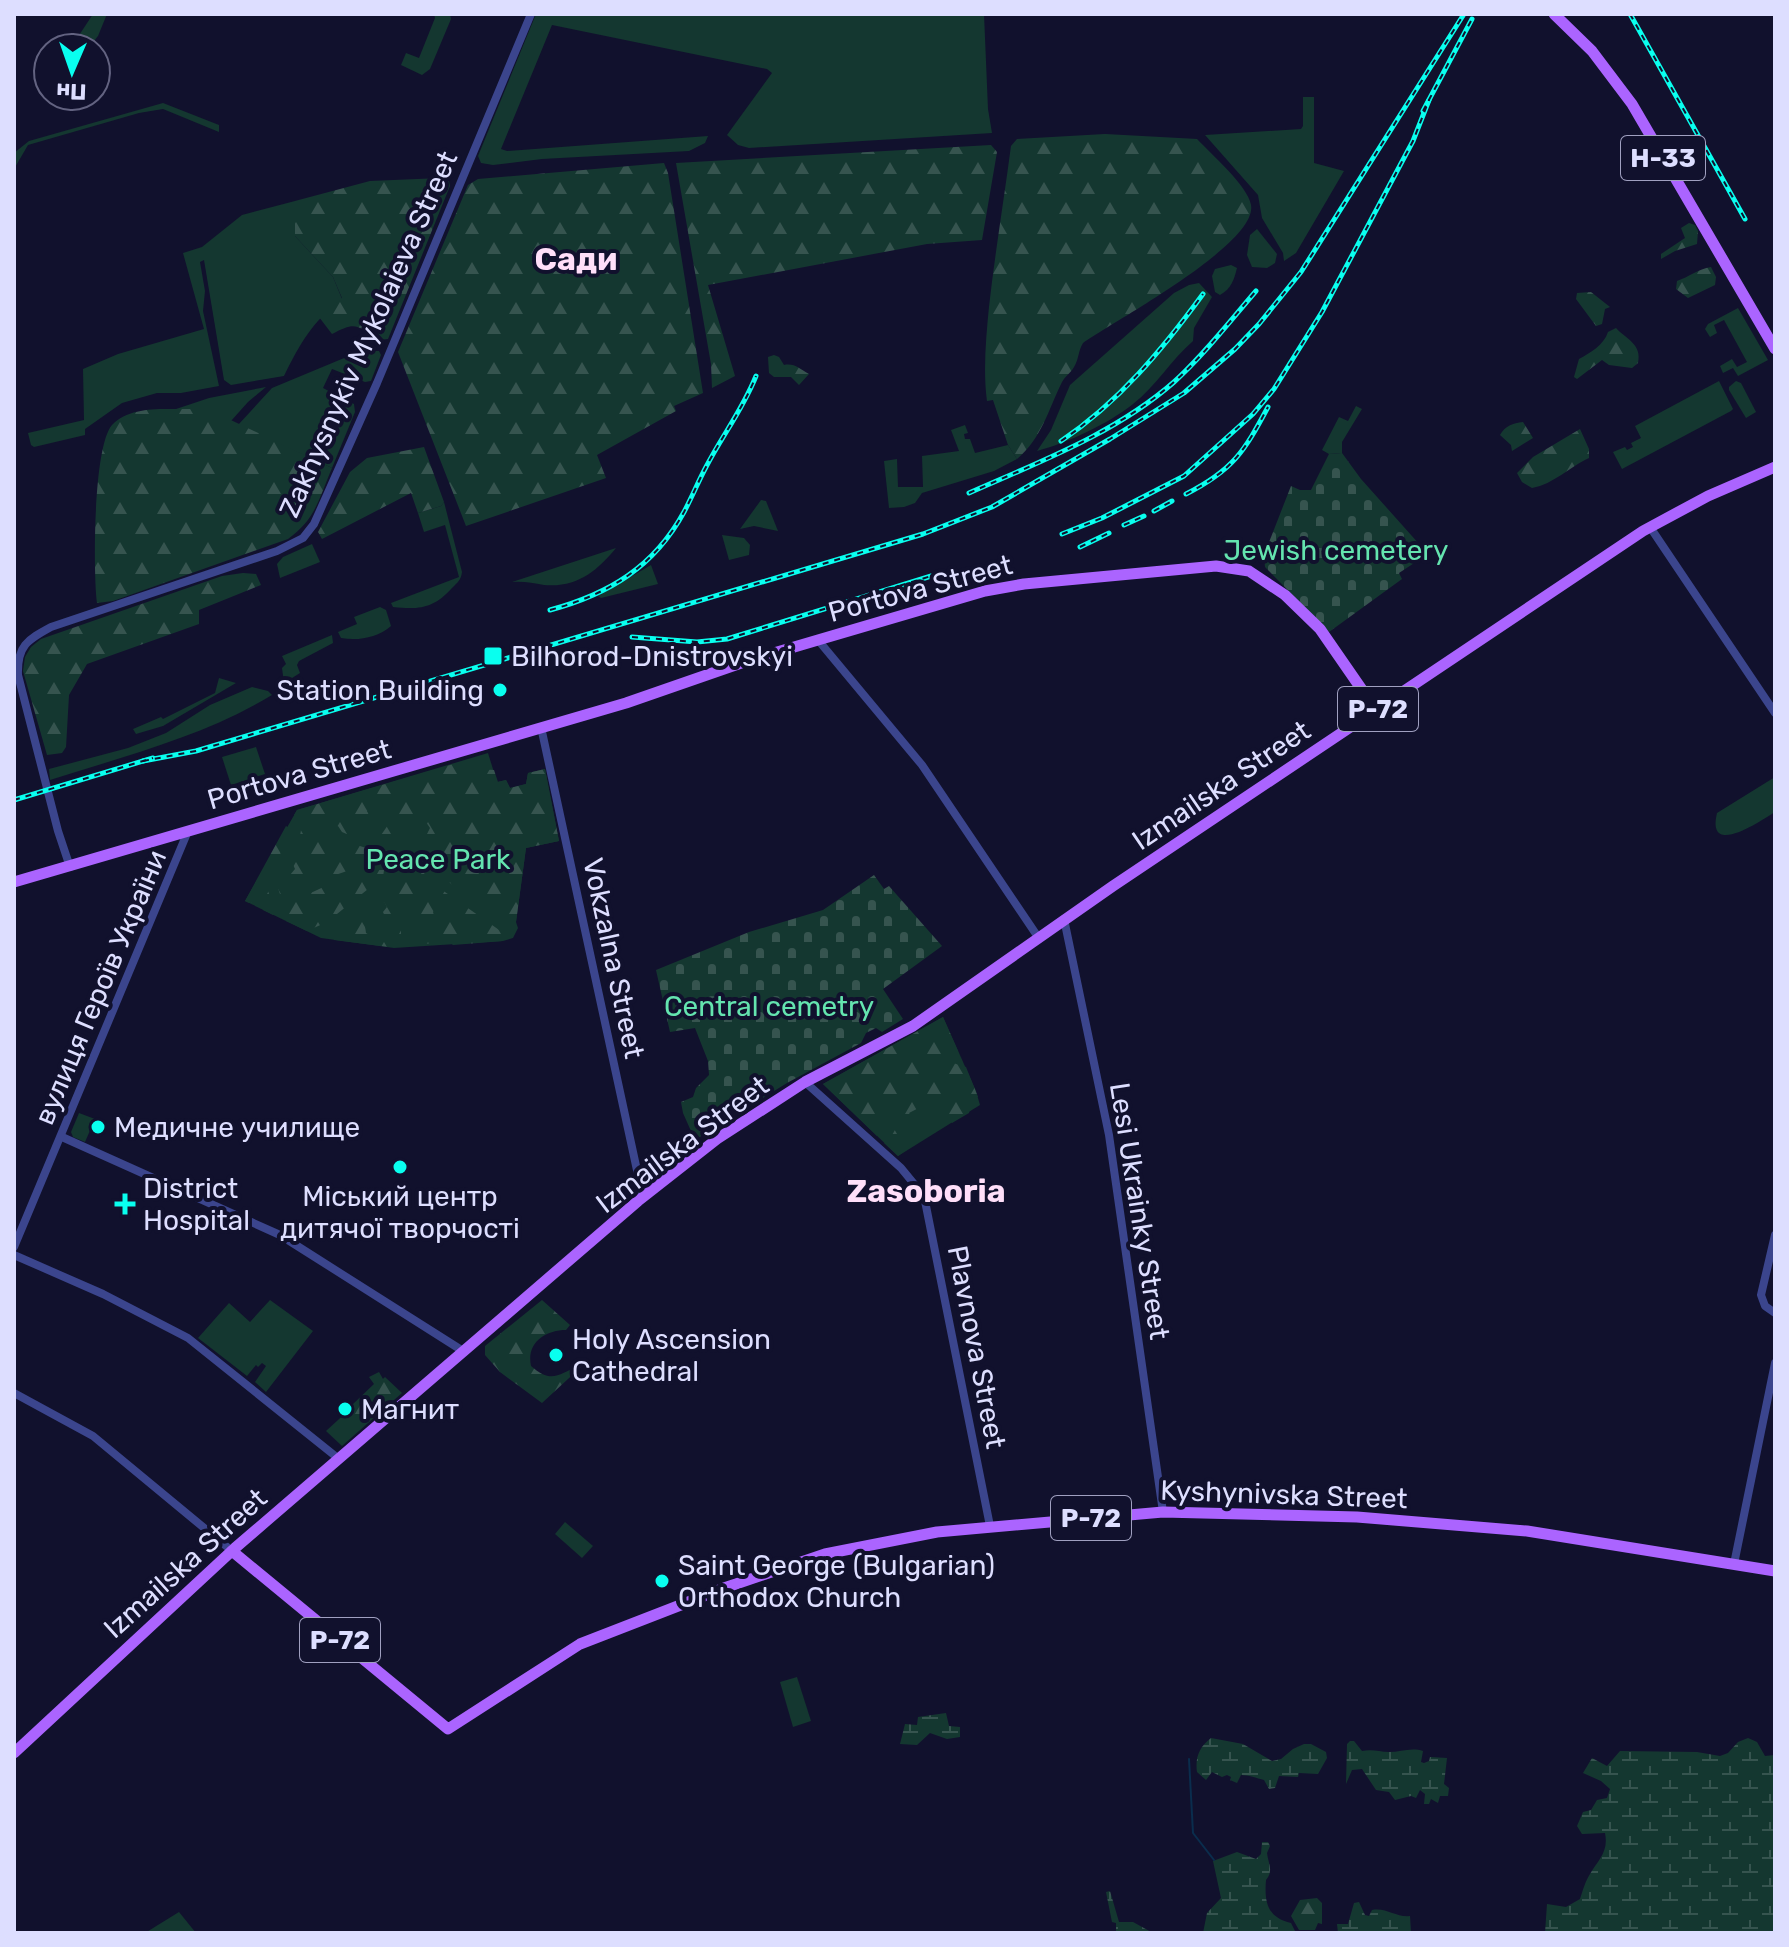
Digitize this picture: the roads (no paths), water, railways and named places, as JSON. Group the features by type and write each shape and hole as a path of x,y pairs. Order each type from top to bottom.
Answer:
{"main road":[{"name":"Н-33","path":"1554,14 1592,51 1623,91 1775,349"},
{"name":"Izmailska Street","path":"14,1753 232,1551 643,1198 717,1139 805,1082 913,1026 1064,919 1650,527 1708,496 1775,467"},
{"name":"Portova Street","path":"14,882 626,703 818,640 998,588 1122,573 1229,566 1257,575 1320,629 1376,710"},
{"name":"Kyshynivska Street","path":"232,1551 448,1729 578,1645 727,1587 825,1554 990,1526 1163,1512 1357,1517 1527,1531 1775,1571"}],"street":[{"name":"Zakhysnykiv Mykolaieva Street","path":"70,867 18,675 17,660 22,649 31,638 51,627 277,551 303,538 314,524 381,373 531,14"},
{"path":"1650,527 1775,713"},
{"path":"818,640 922,765 1038,937"},
{"name":"Vokzalna Street","path":"541,727 643,1198"},
{"name":"вулиця Героїв України","path":"14,1247 188,831"},
{"name":"Lesi Ukrainky Street","path":"1064,919 1109,1135 1163,1512"},
{"name":"Plavnova Street","path":"805,1082 901,1168 924,1196 990,1526"},
{"path":"62,1137 280,1235 463,1351"},
{"path":"1774,1238 1761,1295 1765,1306 1775,1313"},
{"path":"14,1255 103,1294 188,1338 339,1459"},
{"path":"1734,1564 1775,1363"},
{"path":"14,1393 93,1436 232,1551"}],"waterway":[{"path":"1189,1759 1193,1833 1214,1860"}],"railway":[{"path":"143,761 196,751 923,534 992,507 1184,393 1259,324 1301,272 1464,14"},
{"path":"1630,14 1745,219"},
{"path":"1423,111 1472,19"},
{"path":"1062,534 1102,518 1184,476 1253,414 1274,389 1322,312 1413,141 1429,100"},
{"path":"969,493 1076,445 1151,400 1196,361 1256,291"},
{"path":"1061,441 1121,392 1172,335 1203,294"},
{"path":"550,610 592,596 628,576 659,548 684,512 756,376"},
{"path":"1186,494 1215,477 1236,458 1268,407"},
{"path":"1154,511 1172,501"},
{"path":"1124,525 1144,516"},
{"path":"1080,547 1109,533"},
{"path":"632,637 697,642 727,639 941,573"},
{"path":"14,800 153,758"}],"place":[{"name":"Bilhorod-Dnistrovskyi","path":"493,656"},
{"name":"Station Building","path":"500,690"},
{"name":"Медичне училище","path":"98,1127"},
{"name":"Міський центр дитячої творчості","path":"400,1167"},
{"name":"District Hospital","path":"125,1204"},
{"name":"Holy Ascension Cathedral","path":"556,1355"},
{"name":"Магнит","path":"345,1409"},
{"name":"Saint George (Bulgarian) Orthodox Church","path":"662,1581"}],"district":[{"name":"Сади","path":"576,259"},
{"name":"Zasoboria","path":"926,1191"}],"park label":[{"name":"Jewish cemetery","path":"1336,550"},
{"name":"Peace Park","path":"438,859"},
{"name":"Central cemetry","path":"769,1006"}]}
